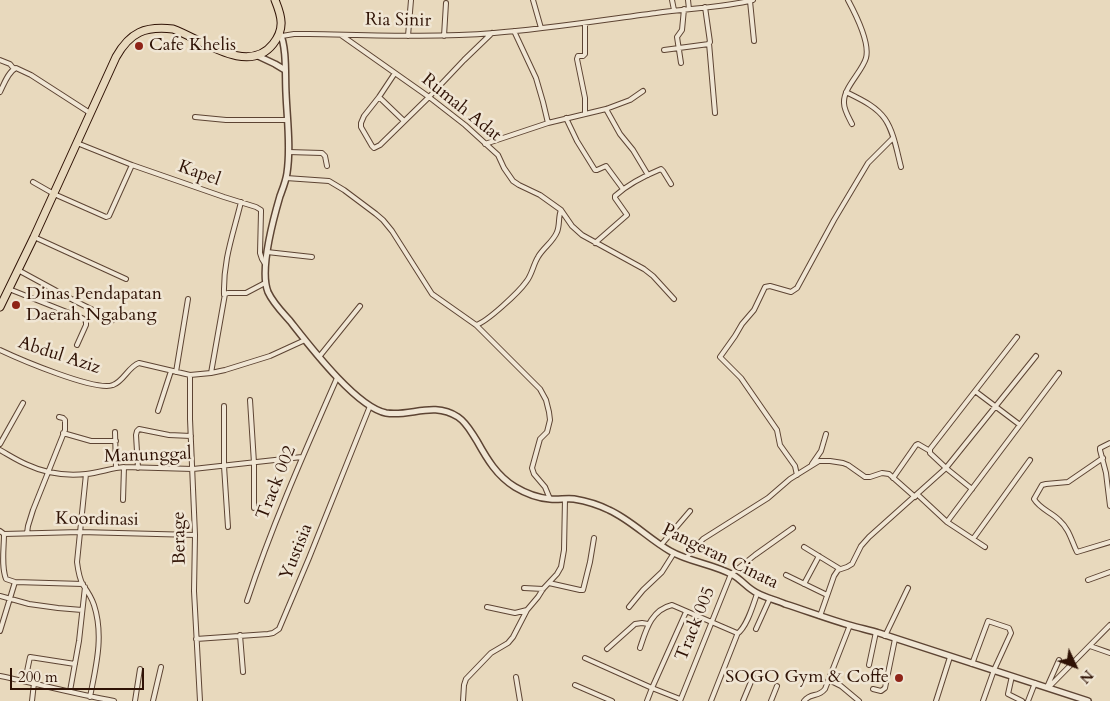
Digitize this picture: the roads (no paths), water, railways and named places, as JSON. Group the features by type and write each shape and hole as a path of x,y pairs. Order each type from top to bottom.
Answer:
{"highway":[{"path":"0,307 120,51 132,36 141,31 159,28 173,29 229,54 258,56 266,52 281,34 281,17 276,0"}],"street":[{"path":"408,36 411,0"},
{"path":"533,0 540,19 541,28"},
{"path":"672,0 674,10"},
{"path":"681,63 677,37 682,30 688,0"},
{"name":"Ria Sinir","path":"281,34 408,36 492,34 674,10 705,8 752,0"},
{"path":"752,0 754,41"},
{"path":"848,0 862,28 867,56 846,92 844,103 852,124"},
{"path":"444,36 446,3"},
{"path":"705,8 715,114"},
{"path":"585,114 585,98 577,59 578,56 585,55 586,23"},
{"path":"514,31 536,78 544,102 548,123"},
{"path":"224,297 227,293 246,293 265,283 267,252 273,222 286,178 288,152 285,70 281,34"},
{"name":"Rumah Adat","path":"340,34 465,124 498,155 504,168 519,186 540,195 561,210 575,229 595,243 644,269 674,298"},
{"path":"396,74 364,116 361,123 361,128 375,148 430,98 464,60 492,34"},
{"path":"664,50 709,43"},
{"path":"258,56 285,70"},
{"path":"0,60 10,64 14,69"},
{"path":"0,92 10,73 16,68 32,75 90,113"},
{"path":"485,144 548,123 627,102 643,91"},
{"path":"846,92 865,102 884,117 893,138 901,167"},
{"path":"379,97 404,121"},
{"path":"606,109 620,134 633,150 648,175"},
{"path":"195,117 226,120 287,120"},
{"path":"566,118 593,169 597,170 606,166 623,189"},
{"path":"797,475 795,466 780,445 777,430 744,382 720,359 720,355 754,310 765,287 770,286 791,292 797,288 868,163 893,138"},
{"name":"Kapel","path":"77,143 132,165 261,210 260,253 266,264"},
{"path":"288,152 322,153 325,156 327,166"},
{"path":"34,182 54,194 108,217 132,165"},
{"path":"595,243 627,214 615,198 623,189 659,170 662,170 671,184"},
{"path":"286,178 329,181 380,217 392,231 432,294 476,325 540,389 546,400 550,416 548,429 540,439 532,468 534,474 545,487 550,499"},
{"path":"211,373 224,297 225,265 230,239 241,202"},
{"path":"476,325 492,315 526,283 538,256 556,235 561,210"},
{"path":"34,237 126,279"},
{"path":"267,252 312,257"},
{"path":"18,270 75,302 113,320"},
{"name":"Pangeran Cinata","path":"265,283 272,299 319,357 337,378 370,406 385,412 403,413 439,410 455,415 468,427 490,464 504,479 520,490 550,499 565,498 578,500 606,508 625,519 661,546 686,558 731,574 757,594 820,616 1048,687 1086,701"},
{"path":"9,289 86,321 86,326 78,345"},
{"path":"158,411 174,371 188,299"},
{"path":"319,357 360,306"},
{"path":"930,451 1017,337"},
{"name":"Abdul Aziz","path":"0,350 62,375 108,386 115,384 139,363 190,375 211,373 270,356 305,340"},
{"path":"804,547 840,569 847,568 852,564 861,546 869,537 946,468 1036,356"},
{"path":"947,522 1059,373"},
{"name":"Berage","path":"190,375 195,535 194,590 200,701"},
{"name":"Track 002","path":"246,601 302,457 337,378"},
{"path":"975,391 1020,425"},
{"path":"250,400 254,463 254,508"},
{"path":"0,444 23,403"},
{"path":"224,406 224,466 228,527"},
{"name":"Yustisia","path":"196,638 273,633 276,631 281,624 370,406"},
{"path":"27,533 33,510 66,426 65,420 59,417"},
{"path":"138,468 136,435 139,429 169,435 191,436"},
{"path":"115,432 116,468"},
{"path":"63,433 91,442 116,441"},
{"path":"811,466 821,451 826,434"},
{"path":"1110,443 1100,448 1108,472 1110,503"},
{"path":"893,478 918,444 930,451 946,468 972,489"},
{"name":"Manunggal","path":"0,450 28,465 58,475 86,474 124,467 193,469 302,457"},
{"path":"1103,458 1068,482 1042,485 1034,499 1042,509 1065,526 1077,552 1110,542"},
{"path":"973,539 1030,460"},
{"path":"686,558 703,539 768,498 790,479 819,461 830,461 848,465 865,477 882,473 888,474 947,522 986,547"},
{"path":"123,500 124,467"},
{"path":"86,474 77,562 79,573 90,595 98,618 100,637 92,698"},
{"path":"463,701 464,685 468,676 491,653 505,646 513,637 527,610 557,574 563,559 564,550 565,498"},
{"path":"661,546 690,511"},
{"name":"Track 005","path":"680,700 731,574 793,528"},
{"path":"0,531 4,534 6,579 15,582 84,586"},
{"name":"Koordinasi","path":"4,534 80,532 195,535"},
{"path":"549,583 583,590 594,538"},
{"path":"629,607 659,575 674,553"},
{"path":"804,584 819,556"},
{"path":"820,616 834,576 840,569"},
{"path":"1088,580 1110,572"},
{"path":"786,575 827,595"},
{"path":"0,631 15,582"},
{"path":"70,691 79,642 84,586"},
{"path":"524,588 543,589"},
{"path":"885,636 908,588"},
{"path":"711,701 737,634 743,628 757,594"},
{"path":"0,596 58,608 82,610"},
{"path":"756,629 770,598"},
{"path":"640,648 648,624 654,616 672,605 737,634"},
{"path":"487,607 515,613 527,610"},
{"path":"655,701 648,700 652,688 686,612"},
{"path":"972,664 988,621 990,620 1010,628 1011,631 983,701"},
{"path":"606,650 635,624 648,624"},
{"path":"804,701 809,696 821,693 825,689 850,625"},
{"path":"1048,687 1110,626"},
{"path":"869,666 876,632"},
{"path":"240,635 243,672"},
{"path":"873,689 881,691 885,688 895,639"},
{"path":"1090,646 1110,653"},
{"path":"936,701 950,657"},
{"path":"25,681 30,658 75,664"},
{"path":"585,658 680,700"},
{"path":"1048,687 1059,660"},
{"path":"135,701 140,668"},
{"path":"153,701 161,668"},
{"path":"0,676 70,691 92,698 114,701"},
{"path":"1012,676 1008,694 1022,701"},
{"path":"516,677 520,701"},
{"path":"743,701 753,677"},
{"path":"829,680 841,686 858,700"},
{"path":"32,701 34,683"},
{"path":"1028,701 1035,683"},
{"path":"575,685 603,699 612,701"},
{"path":"771,701 777,686"}],"place":[{"name":"Cafe Khelis","path":"139,46"},
{"name":"Dinas Pendapatan Daerah Ngabang","path":"16,305"},
{"name":"SOGO Gym & Coffe","path":"899,678"}]}
